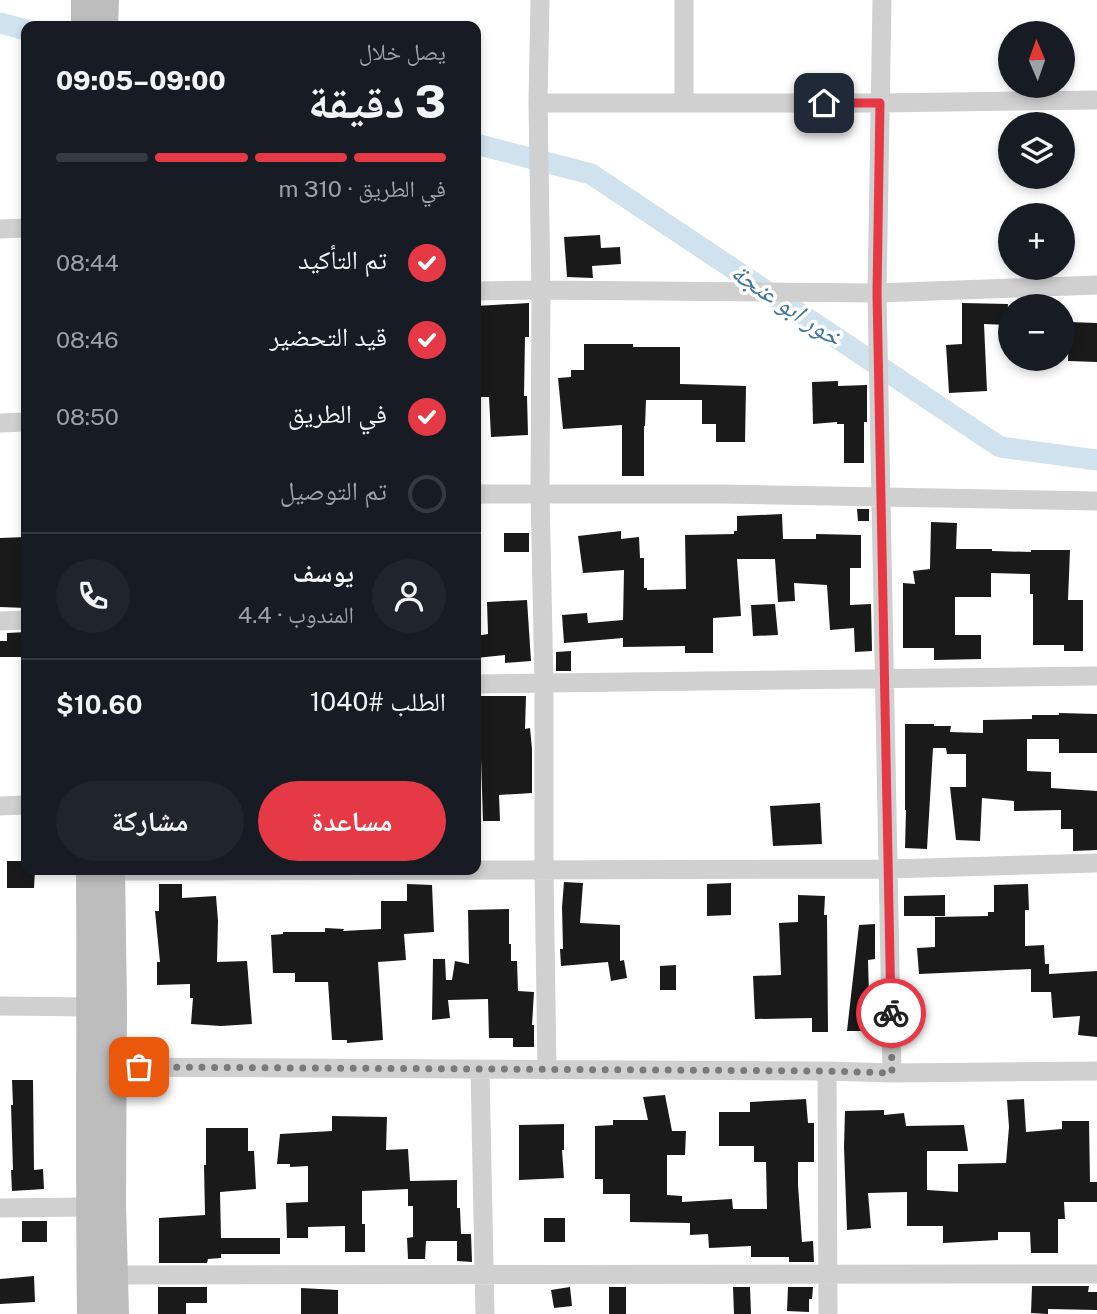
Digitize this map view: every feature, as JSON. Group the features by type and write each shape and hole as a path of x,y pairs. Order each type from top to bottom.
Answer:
{"main road":[{"path":"84,0 84,21"},
{"path":"105,21 106,0"},
{"path":"90,1314 90,1007 103,875"},
{"path":"104,875 114,1005 113,1205 116,1314"}],"street":[{"path":"540,0 540,493 547,1070"},
{"path":"684,0 684,103"},
{"path":"882,0 877,293 892,1073"},
{"path":"538,103 1097,100"},
{"path":"0,229 21,228"},
{"path":"481,291 877,293 1097,285"},
{"path":"0,423 21,422"},
{"path":"481,494 724,494 1097,501"},
{"path":"0,621 21,620"},
{"path":"481,684 1097,676"},
{"path":"0,806 21,805"},
{"path":"481,870 889,869 1097,863"},
{"path":"0,1006 90,1007"},
{"path":"113,1067 892,1073 1097,1071"},
{"path":"480,1070 485,1314"},
{"path":"827,1071 828,1314"},
{"path":"0,1208 89,1207"},
{"path":"116,1275 1097,1274"}],"building":[{"path":"600,235 601,248 620,247 621,264 592,266 593,278 567,277 564,237"},
{"path":"529,303 529,337 525,337 524,396 527,396 528,435 491,437 489,397 481,397 481,306"},
{"path":"962,303 998,304 998,325 984,324 987,391 949,393 946,345 962,344"},
{"path":"1075,322 1097,323 1097,362 1075,361"},
{"path":"584,344 680,347 680,384 746,386 745,442 716,442 716,424 702,424 702,400 646,400 644,476 622,476 622,425 563,429 558,378 571,377 571,370 584,370"},
{"path":"838,381 838,386 867,385 864,463 844,463 844,424 813,424 812,382"},
{"path":"857,509 869,509 869,521 858,521"},
{"path":"782,514 783,539 816,539 816,534 861,535 861,568 850,568 850,605 871,604 872,651 855,652 854,628 830,630 827,585 794,583 795,601 778,602 775,559 737,559 741,616 713,618 713,653 685,653 685,646 623,647 623,638 564,643 562,615 587,613 588,623 623,620 624,570 583,573 578,536 621,531 621,539 639,537 640,558 644,558 644,588 686,589 685,535 734,534 734,531 737,531 737,516"},
{"path":"931,522 957,523 956,549 1031,552 1070,550 1068,600 1083,600 1083,651 1064,651 1064,645 1033,645 1033,594 1030,594 1030,574 991,573 991,597 955,597 955,635 981,635 981,659 934,660 934,648 903,648 903,583 915,584 913,571 930,569"},
{"path":"504,533 529,533 529,552 504,552"},
{"path":"21,537 21,608 0,607 0,538"},
{"path":"527,600 531,661 505,663 505,655 481,657 481,635 488,634 487,602"},
{"path":"775,604 778,635 753,636 751,605"},
{"path":"21,632 21,657 0,657 0,641 7,641 7,633"},
{"path":"571,651 571,671 556,671 556,652"},
{"path":"481,696 526,696 525,729 530,728 532,793 499,795 500,821 483,821"},
{"path":"1097,714 1097,753 1059,753 1059,739 1027,739 1027,771 1051,772 1051,788 1097,791 1097,850 1073,851 1073,829 1061,829 1061,810 1014,811 1014,801 982,798 980,841 956,840 950,787 966,787 966,754 947,754 946,748 933,748 927,849 905,848 905,724 934,724 951,726 950,732 983,733 983,720 1032,719 1032,715"},
{"path":"820,803 822,844 773,846 770,806"},
{"path":"7,861 21,861 21,875 35,875 34,888 7,888"},
{"path":"564,882 583,883 580,923 620,925 620,961 624,960 627,978 611,981 608,962 561,966"},
{"path":"731,883 731,915 707,916 707,884"},
{"path":"159,884 182,884 182,898 216,896 217,962 247,961 252,1024 191,1024 193,998 190,998 190,984 157,985 157,962 160,962 155,911 159,911"},
{"path":"407,884 432,885 434,932 404,934 406,960 378,962 383,1040 347,1043 347,1040 332,1040 328,982 295,982 295,973 273,973 271,935 283,932 325,932 325,928 344,929 343,931 381,929 381,901 407,901"},
{"path":"1028,884 1029,910 1025,910 1025,946 1044,945 1045,964 1049,964 1049,974 1097,971 1097,1037 1078,1035 1080,1016 1053,1018 1051,992 1031,992 1031,969 919,974 917,948 935,947 935,917 988,916 988,912 994,912 994,885"},
{"path":"798,895 825,896 828,1032 812,1032 812,1018 755,1019 753,976 781,975 779,923 798,922"},
{"path":"945,895 945,916 904,916 904,896"},
{"path":"509,909 509,944 511,961 517,961 518,991 534,992 534,1047 513,1047 513,1038 489,1038 488,999 448,1000 450,1018 432,1020 433,959 445,959 446,980 452,980 455,961 469,964 468,910"},
{"path":"875,924 875,959 868,960 870,1031 847,1031 859,925"},
{"path":"676,965 676,990 660,990 660,966"},
{"path":"12,1080 33,1080 34,1170 43,1169 44,1189 12,1191"},
{"path":"665,1095 672,1131 686,1131 685,1155 667,1155 667,1195 682,1196 682,1202 732,1199 733,1209 767,1209 766,1162 754,1162 754,1146 719,1146 719,1112 750,1112 750,1102 806,1099 808,1123 814,1123 814,1162 798,1162 798,1185 802,1242 813,1241 814,1262 789,1262 789,1257 751,1257 751,1246 709,1248 708,1234 690,1235 690,1223 630,1222 630,1194 603,1194 603,1179 595,1179 595,1126 613,1125 613,1120 648,1120 643,1097"},
{"path":"1024,1099 1026,1132 1062,1129 1062,1121 1089,1121 1090,1182 1097,1182 1097,1202 1064,1202 1065,1219 1058,1219 1058,1253 1031,1253 1030,1232 998,1232 998,1240 943,1243 943,1226 907,1226 907,1192 868,1193 871,1228 847,1230 845,1111 884,1110 884,1115 904,1113 906,1126 964,1125 968,1151 927,1151 927,1190 958,1192 958,1164 1006,1163 1009,1127 1007,1100"},
{"path":"332,1116 387,1117 386,1150 408,1149 410,1181 457,1180 461,1234 471,1234 472,1262 457,1261 457,1241 426,1241 425,1259 408,1259 407,1238 413,1237 413,1206 408,1206 408,1189 362,1191 365,1252 345,1252 345,1226 308,1227 308,1238 287,1238 286,1203 308,1202 308,1166 290,1167 290,1164 277,1164 280,1134 332,1131"},
{"path":"564,1124 564,1178 519,1180 519,1125"},
{"path":"206,1128 248,1128 248,1151 254,1151 256,1189 220,1192 221,1238 280,1238 280,1254 221,1254 221,1258 208,1259 207,1263 159,1263 159,1218 205,1215"},
{"path":"544,1218 565,1218 565,1242 544,1242"},
{"path":"22,1221 47,1221 47,1242 22,1242"},
{"path":"34,1276 35,1302 0,1304 0,1279"},
{"path":"1032,1286 1089,1286 1088,1292 1097,1292 1097,1310 1048,1309 1048,1314 1031,1313"},
{"path":"158,1287 207,1287 207,1303 186,1303 186,1314 158,1314"},
{"path":"570,1287 572,1306 554,1308 551,1290"},
{"path":"609,1287 626,1287 626,1314 609,1314"},
{"path":"733,1287 750,1287 751,1314 734,1314"},
{"path":"788,1287 813,1287 809,1312 787,1311"},
{"path":"301,1288 338,1290 338,1314 301,1314"}],"waterway":[{"name":"خور ابو عنجة","path":"0,23 21,29"},
{"name":"خور ابو عنجة","path":"481,145 591,174 1000,447 1097,460"}],"way so far":[{"path":"139,1067 892,1073 891,1013"}],"route":[{"path":"824,103 880,103 877,293 891,1013"}]}
